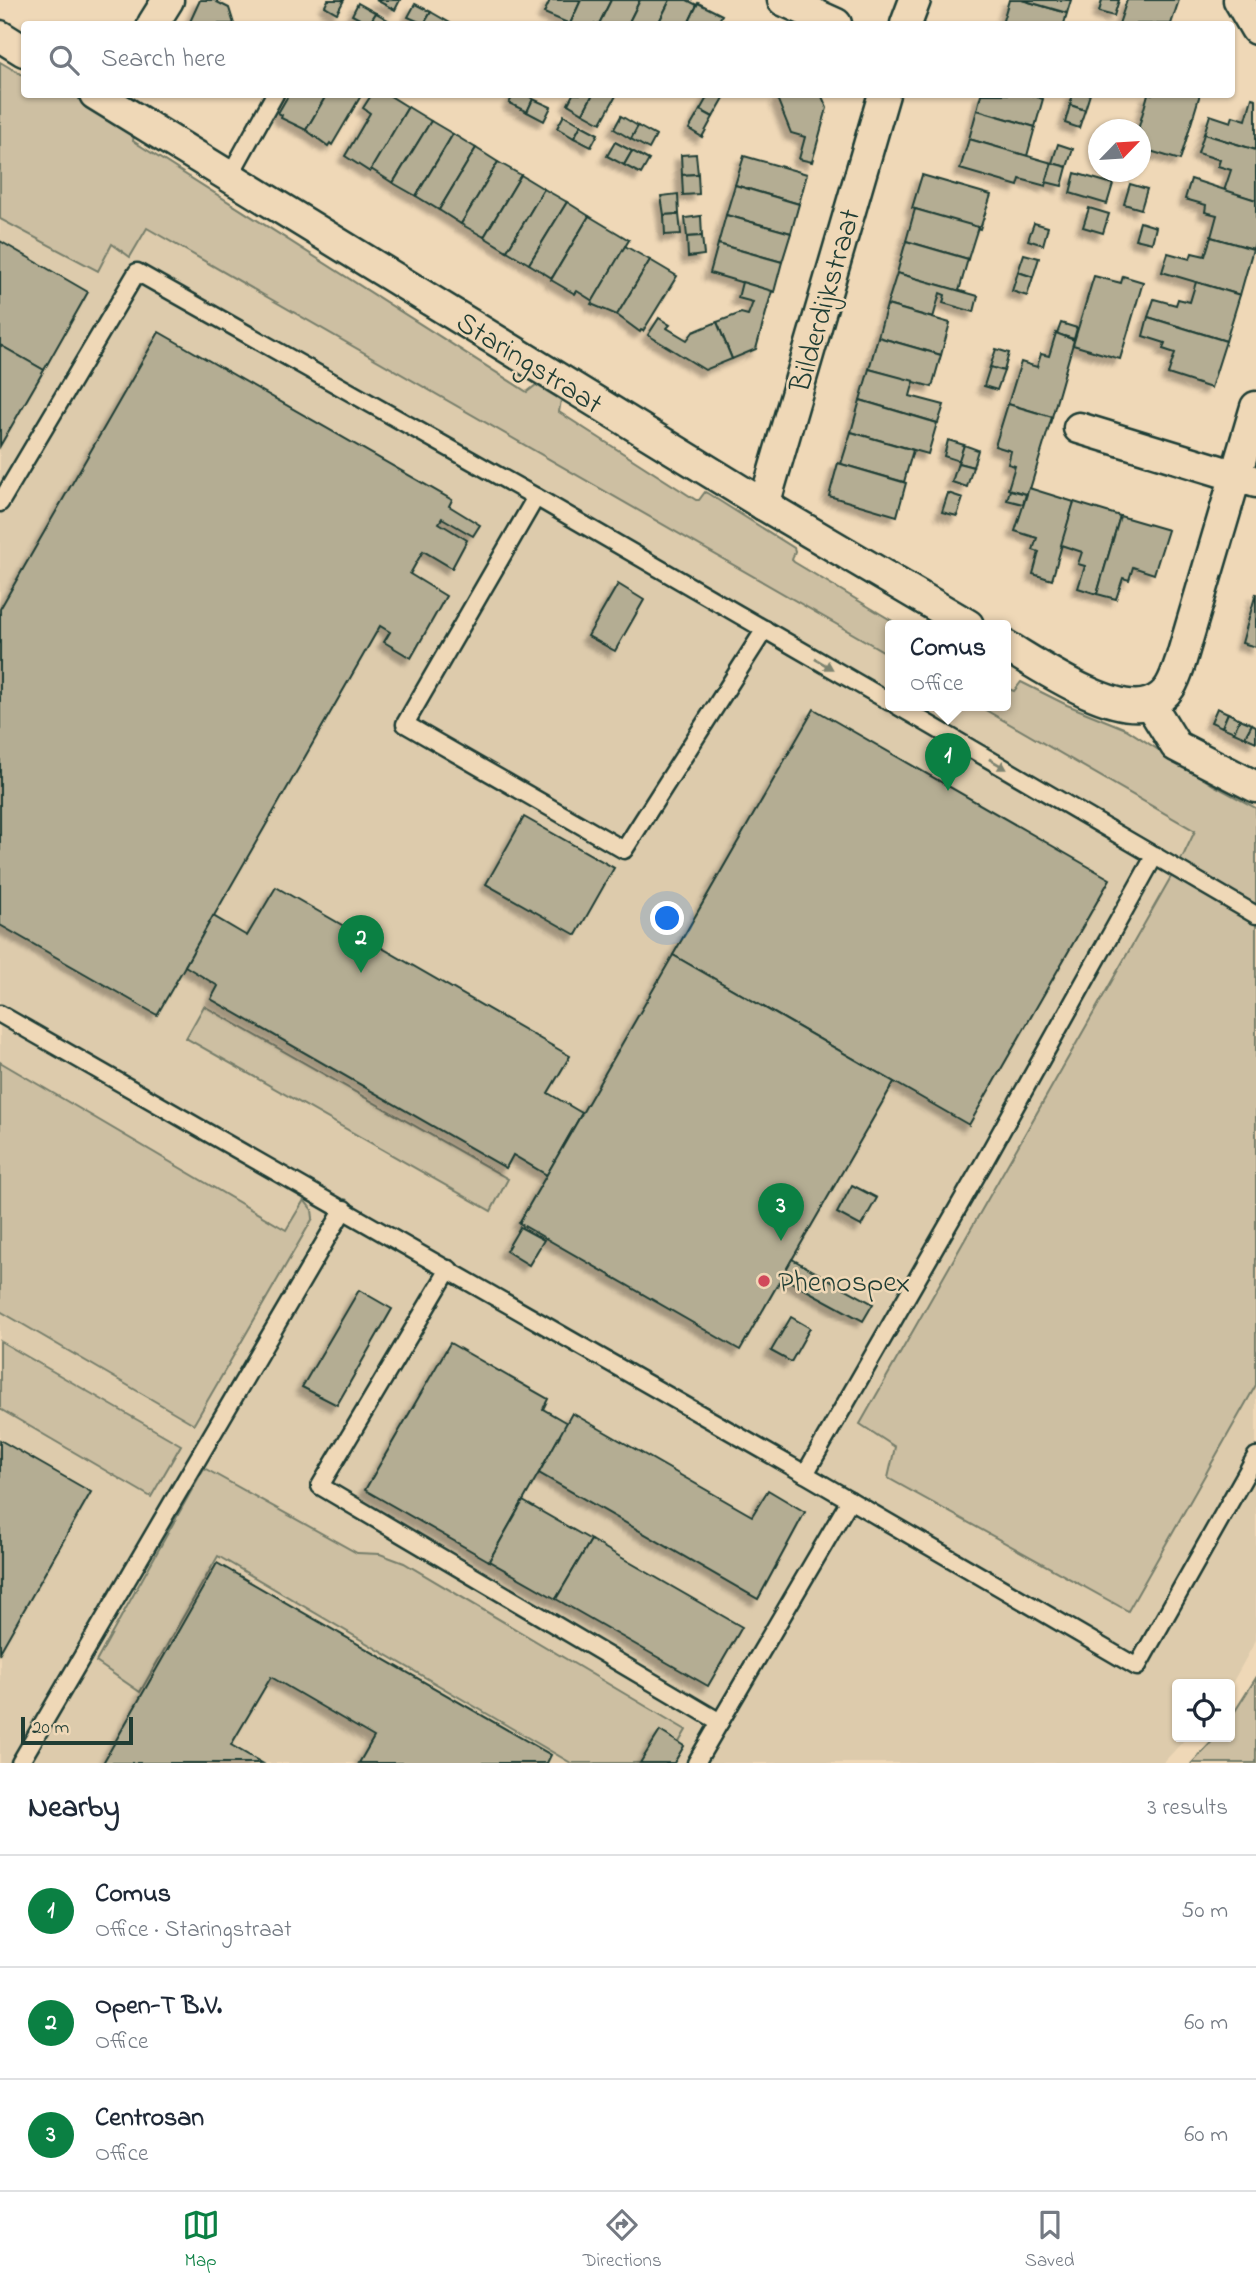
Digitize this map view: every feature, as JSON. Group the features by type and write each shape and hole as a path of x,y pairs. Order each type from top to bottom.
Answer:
{"street":[{"path":"155,21 168,0"},
{"path":"783,0 829,21"},
{"path":"907,21 915,0"},
{"path":"1239,0 1256,29"},
{"path":"0,36 21,49"},
{"name":"Staringstraat","path":"107,98 229,177 764,505 960,620"},
{"name":"Bilderdijkstraat","path":"764,505 883,98"},
{"path":"1011,649 1099,697 1128,705 1150,704 1162,696 1174,680 1246,479 1256,407"},
{"path":"1079,428 1246,479"},
{"path":"1150,704 1176,746 1256,787"}],"lane":[{"path":"229,177 273,98"},
{"path":"0,503 137,272 536,497 885,699"},
{"path":"536,497 404,724 624,850 765,629"},
{"path":"906,711 1256,915"},
{"path":"805,1474 983,1164 1155,855"},
{"path":"0,1014 449,1269 1137,1667 1256,1456"},
{"path":"20,1763 344,1209"},
{"path":"449,1269 320,1486 720,1722"},
{"path":"696,1763 850,1500"}],"shaded area":[{"path":"0,62 21,74 21,98 84,98 135,129 133,141 527,392 536,385 561,400 559,412 696,500 705,492 794,548 794,562 891,620 885,620 885,652 147,228 130,257 112,244 98,271 0,219"},
{"path":"0,111 885,623 885,711 1011,711 1011,708 1256,863 1256,1640 1234,1679 1172,1679 1172,1742 1182,1742 1163,1763 0,1763"},
{"path":"1021,682 1067,705 1126,729 1213,785 1256,808 1256,1385 1128,1611 888,1478 895,1447 860,1424 1195,831 987,711 1011,711 1011,690 1014,691"},
{"path":"204,1006 508,1179 491,1211 186,1038"},
{"path":"0,1062 286,1230 304,1200 312,1210 313,1218 194,1424 0,1311"},
{"path":"0,1341 181,1445 151,1497 0,1409"},
{"path":"204,1468 357,1553 380,1554 404,1563 686,1730 667,1763 571,1763 218,1556 140,1692 96,1662"},
{"path":"1256,1678 1256,1763 1192,1763 1211,1742 1235,1742 1235,1711"}],"building":[{"path":"200,0 218,0 217,2 229,8 233,21 190,21"},
{"path":"328,0 344,0 337,13 325,6"},
{"path":"376,0 400,0 395,10"},
{"path":"550,0 581,0 571,21 563,21 544,13"},
{"path":"581,0 611,0 600,21 571,21"},
{"path":"611,0 640,0 630,21 600,21"},
{"path":"640,0 670,0 660,21 630,21"},
{"path":"670,0 687,0 697,5 689,21 660,21"},
{"path":"1009,0 1022,0 1067,13 1065,21 1003,21"},
{"path":"1022,0 1071,0 1067,13"},
{"path":"1102,0 1119,0 1114,16 1099,12"},
{"path":"1127,0 1179,0 1172,21 1120,21"},
{"path":"358,3 376,13 371,21 363,21 352,15"},
{"path":"698,3 722,15 719,21 689,21"},
{"path":"415,4 431,12 426,21 408,17"},
{"path":"431,12 447,21 426,21"},
{"path":"376,13 390,21 371,21"},
{"path":"287,98 325,98 306,130 281,118 282,115 278,113"},
{"path":"325,98 360,98 332,145 330,143 328,146 306,130"},
{"path":"369,98 393,98 408,107 370,172 345,156 370,113 363,108"},
{"path":"512,98 533,99 527,112 509,103"},
{"path":"571,98 591,98 583,113 568,104"},
{"path":"591,98 615,98 601,123 583,113"},
{"path":"707,98 724,98 713,117 700,110"},
{"path":"777,98 823,98 827,108 812,162 799,159 805,137 791,133"},
{"path":"980,98 1043,99 1035,127 977,110"},
{"path":"1072,98 1089,98 1085,110 1070,105"},
{"path":"1147,98 1199,98 1180,160 1151,151 1151,119 1141,119"},
{"path":"1252,98 1256,99 1256,150 1204,134 1210,115 1231,122 1233,116 1246,120"},
{"path":"533,99 551,107 544,121 527,112"},
{"path":"1070,105 1085,110 1079,128 1065,123"},
{"path":"408,107 431,121 393,183 371,169"},
{"path":"700,110 713,117 702,137 689,129"},
{"path":"977,110 1035,127 1027,156 969,139"},
{"path":"564,115 581,125 574,138 557,128"},
{"path":"621,116 638,126 631,139 614,129"},
{"path":"431,121 453,134 416,196 393,183"},
{"path":"581,125 598,134 591,147 574,138"},
{"path":"638,126 656,136 649,149 631,139"},
{"path":"453,134 476,148 439,210 416,196"},
{"path":"1204,134 1256,150 1256,200 1224,191 1231,170 1218,166 1220,160 1198,153"},
{"path":"969,139 1052,163 1046,186 1020,179 1018,186 960,169"},
{"path":"615,142 632,151 624,165 607,156"},
{"path":"1058,144 1073,149 1067,167 1052,163"},
{"path":"476,148 498,162 461,224 439,210"},
{"path":"632,151 649,160 641,174 624,165"},
{"path":"696,154 698,174 682,175 681,155"},
{"path":"744,156 807,174 799,204 735,185"},
{"path":"498,162 521,175 484,237 461,224"},
{"path":"1052,163 1067,167 1062,186 1046,182"},
{"path":"1075,173 1088,177 1088,182 1113,184 1107,204 1070,193"},
{"path":"698,174 699,194 683,195 682,175"},
{"path":"521,175 544,189 507,251 484,237"},
{"path":"922,175 991,195 980,229 912,208"},
{"path":"1191,179 1256,200 1256,240 1253,249 1211,237 1217,215 1205,212 1206,205 1185,199"},
{"path":"1130,184 1147,189 1141,209 1124,204"},
{"path":"735,185 799,204 791,233 726,215"},
{"path":"544,189 567,202 529,264 507,251"},
{"path":"678,194 679,214 664,215 661,196"},
{"path":"567,202 589,216 552,278 529,264"},
{"path":"1089,208 1109,214 1103,233 1083,227"},
{"path":"915,209 978,227 968,259 906,241"},
{"path":"679,214 681,234 665,235 664,215"},
{"path":"726,215 791,233 782,262 718,244"},
{"path":"589,216 629,240 593,301 551,280"},
{"path":"701,216 702,236 687,237 685,218"},
{"path":"1140,222 1156,227 1152,243 1135,239"},
{"path":"1034,223 1048,227 1043,245 1028,240"},
{"path":"702,236 704,255 688,257 687,237"},
{"path":"1211,237 1253,249 1240,295 1162,272 1168,253 1190,259 1192,253 1205,256"},
{"path":"0,241 88,292 44,370 0,345"},
{"path":"906,241 968,259 959,291 897,273"},
{"path":"718,244 782,262 774,292 710,273"},
{"path":"625,246 650,260 617,315 591,304"},
{"path":"1024,254 1039,258 1033,277 1018,272"},
{"path":"650,260 677,276 640,332 617,315"},
{"path":"1018,272 1033,277 1027,296 1012,291"},
{"path":"897,273 978,296 974,312 943,303 945,295 940,293 933,318 887,305"},
{"path":"1094,276 1121,283 1123,276 1143,282 1120,359 1073,345"},
{"path":"742,282 772,291 756,349 732,359 717,322 741,313 748,315 753,302 738,298"},
{"path":"1196,282 1240,295 1226,341 1148,317 1154,299 1176,305 1178,299 1190,302"},
{"path":"887,305 950,323 941,355 878,337"},
{"path":"1148,317 1226,341 1211,388 1168,374 1175,353 1163,349 1165,343 1143,336"},
{"path":"659,318 670,325 667,328 687,340 693,332 717,322 732,359 705,370 648,335"},
{"path":"1061,323 1077,328 1074,339 1057,334"},
{"path":"159,332 452,500 449,506 480,525 473,536 442,518 439,523 467,540 452,568 423,551 410,574 446,596 411,658 384,642 390,632 380,626 157,1015 0,925 0,609"},
{"path":"1056,333 1074,340 1052,417 1008,404 1021,362 1037,367 1041,354 1049,356"},
{"path":"878,337 941,355 932,387 869,369"},
{"path":"0,345 44,370 0,446"},
{"path":"996,349 1009,353 1004,371 990,367"},
{"path":"990,367 1004,371 997,390 984,386"},
{"path":"869,369 914,381 910,396 944,405 938,423 860,400"},
{"path":"860,400 937,423 928,454 851,432"},
{"path":"1008,404 1052,417 1030,489 1026,494 1008,489 1015,466 1008,464 1011,451 995,446"},
{"path":"851,432 913,450 904,482 841,464"},
{"path":"948,440 964,445 959,461 944,456"},
{"path":"964,445 978,450 973,467 958,463"},
{"path":"838,463 906,483 897,516 829,496"},
{"path":"958,463 973,467 967,487 952,482"},
{"path":"1029,488 1074,502 1052,580 1033,574 1039,552 1033,550 1037,538 1015,531"},
{"path":"1010,490 1026,494 1023,504 1007,500"},
{"path":"948,493 963,498 957,516 942,512"},
{"path":"1074,502 1120,516 1097,594 1078,588 1085,566 1078,564 1082,552 1061,545"},
{"path":"1120,516 1168,530 1154,574 1133,567 1129,580 1123,578 1116,599 1097,594"},
{"path":"618,584 644,600 615,651 588,636"},
{"path":"1256,593 1256,647 1242,643"},
{"path":"1217,708 1228,713 1222,727 1211,722"},
{"path":"814,709 1110,879 969,1125 673,955"},
{"path":"1228,713 1240,719 1234,732 1222,727"},
{"path":"1240,719 1252,724 1245,737 1234,732"},
{"path":"1252,724 1256,726 1256,742 1245,737"},
{"path":"524,817 614,868 576,935 486,884"},
{"path":"276,887 570,1056 548,1093 582,1113 547,1175 513,1155 506,1168 211,999 218,986 185,966 213,916 247,936"},
{"path":"673,955 894,1082 740,1350 519,1223"},
{"path":"852,1185 877,1198 861,1226 837,1213"},
{"path":"520,1227 544,1240 529,1265 506,1251"},
{"path":"792,1259 873,1304 863,1321 782,1277"},
{"path":"359,1290 392,1309 337,1405 302,1387"},
{"path":"791,1317 810,1328 791,1362 771,1351"},
{"path":"450,1343 548,1399 543,1409 567,1423 489,1561 365,1490"},
{"path":"572,1413 752,1516 768,1490 805,1512 758,1599 539,1473"},
{"path":"0,1440 91,1492 0,1652"},
{"path":"523,1501 591,1540 556,1599 489,1561"},
{"path":"591,1540 742,1627 708,1686 556,1599"},
{"path":"217,1563 551,1755 547,1763 359,1763 374,1737 271,1677 231,1745 262,1763 103,1763"},
{"path":"660,1731 684,1746 674,1763 640,1763"}],"place":[{"name":"Comus","path":"948,791"},
{"name":"Open-T B.V.","path":"361,973"},
{"name":"Centrosan","path":"781,1241"},
{"name":"Phenospex","path":"764,1281"}]}
